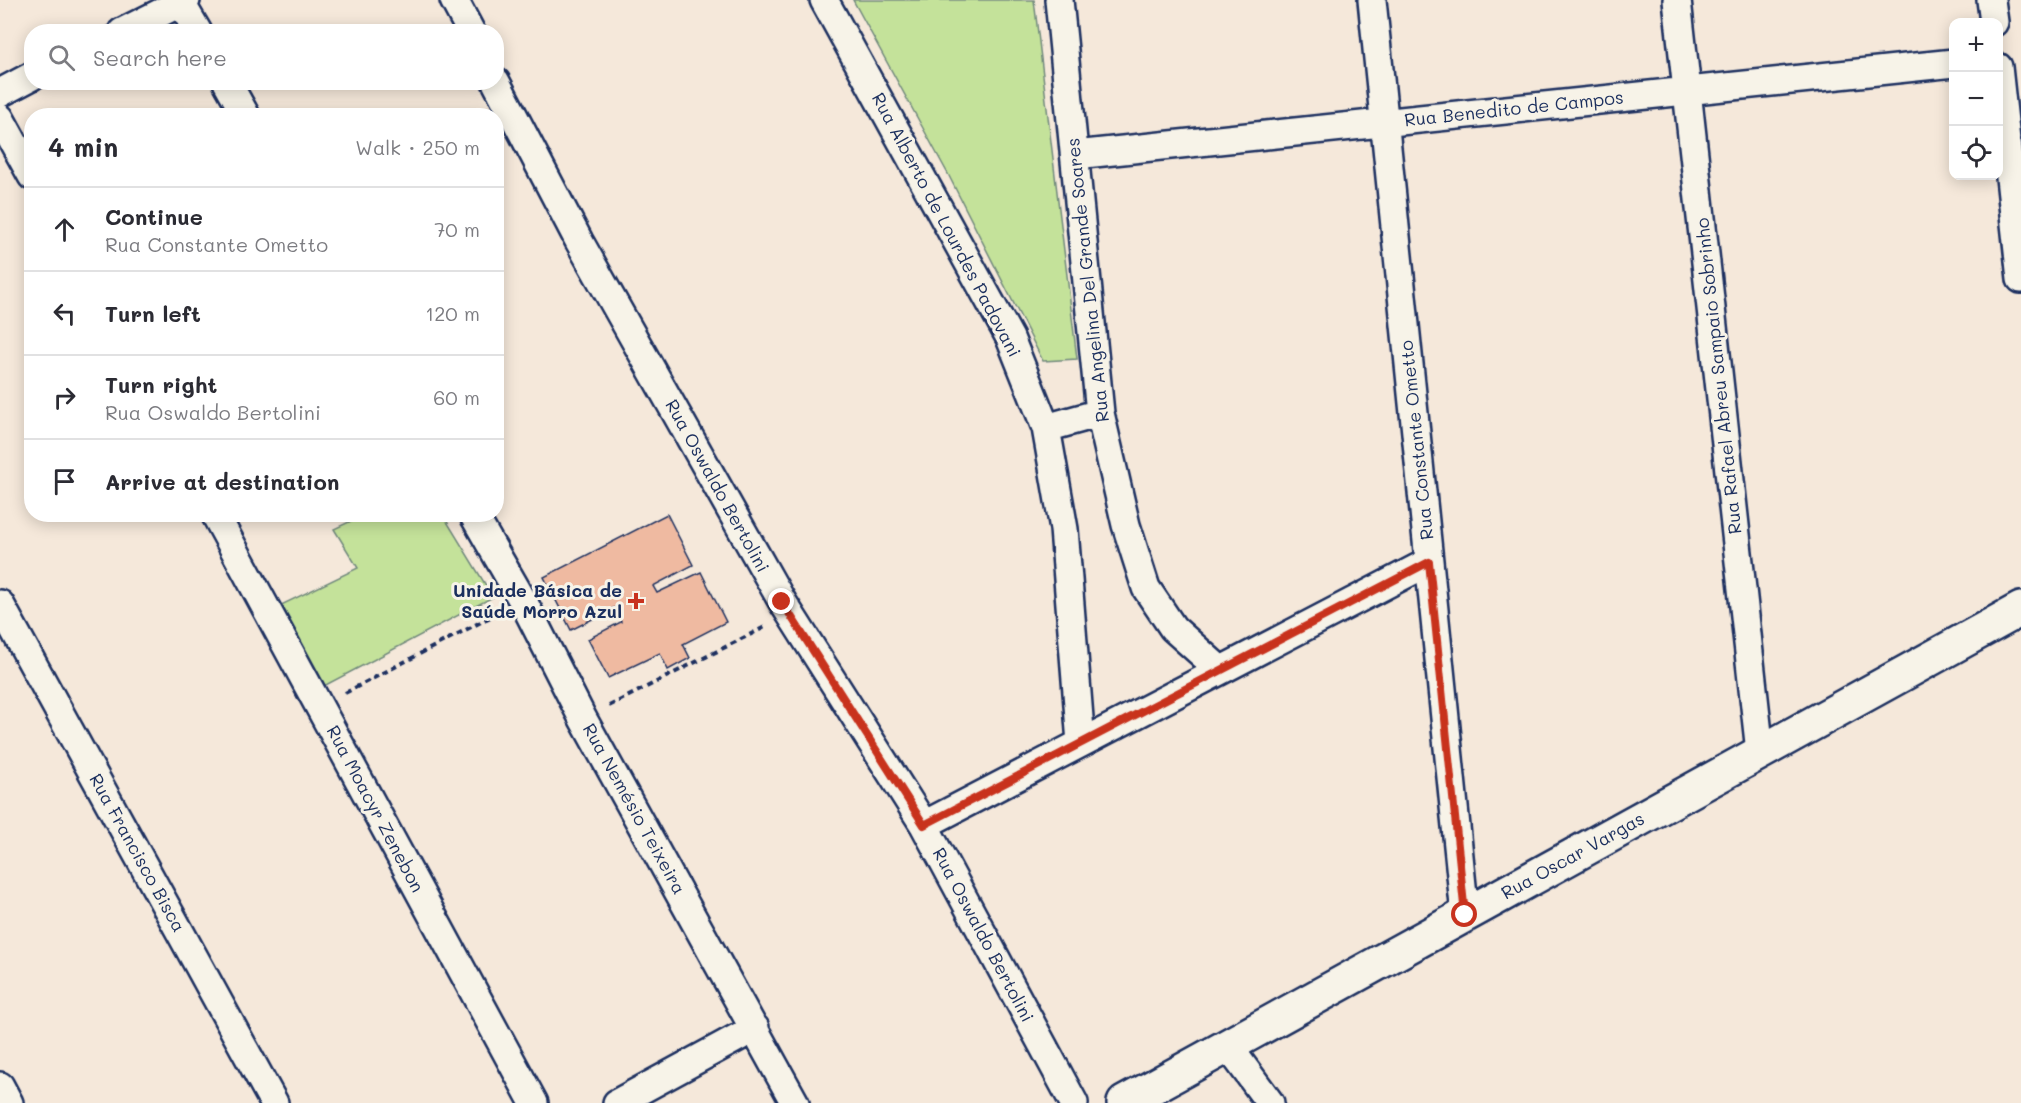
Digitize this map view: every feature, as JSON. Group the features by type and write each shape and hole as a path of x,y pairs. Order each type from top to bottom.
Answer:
{"street":[{"path":"454,0 467,24"},
{"name":"Rua Alberto de Lourdes Padovani","path":"824,0 1010,338 1046,428 1064,529 1081,743"},
{"name":"Rua Angelina Del Grande Soares","path":"1059,0 1100,413 1126,525 1146,588 1173,628 1220,670"},
{"name":"Rua Constante Ometto","path":"1372,0 1465,915"},
{"name":"Rua Rafael Abreu Sampaio Sobrinho","path":"1677,0 1760,752"},
{"path":"1991,0 1993,18"},
{"path":"138,24 184,1 194,24"},
{"name":"Rua Benedito de Campos","path":"1075,155 1949,63"},
{"path":"1999,72 2021,279"},
{"path":"0,93 24,80"},
{"path":"231,90 242,108"},
{"name":"Rua Oswaldo Bertolini","path":"500,90 579,241 790,615 924,825 1074,1103"},
{"path":"0,118 24,162"},
{"path":"1046,428 1100,413"},
{"name":"Rua Moacyr Zenebon","path":"219,522 534,1103"},
{"name":"Rua Nemésio Teixeira","path":"478,522 523,601 584,719 795,1103"},
{"path":"924,825 1429,562"},
{"name":"Rua Francisco Bisca","path":"0,604 274,1103"},
{"name":"Rua Oscar Vargas","path":"1125,1103 2021,609"},
{"path":"617,1103 755,1028"},
{"path":"1228,1046 1270,1103"},
{"path":"0,1086 9,1103"}],"path":[{"path":"319,706 523,601"},
{"path":"584,719 790,615"}],"green space":[{"path":"853,0 1034,0 1077,359 1043,361 948,174"},
{"path":"349,522 447,522 493,597 322,687 277,607 358,568 334,529"}],"building":[{"name":"Unidade Básica de Saúde Morro Azul","path":"667,514 693,565 653,586 657,593 701,572 726,622 683,644 690,658 668,670 660,653 608,678 588,639 621,622 614,608 571,630 544,577"}],"place":[{"name":"Unidade Básica de Saúde Morro Azul","path":"636,601"}],"route":[{"path":"782,602 924,825 1429,562 1465,915"}]}
